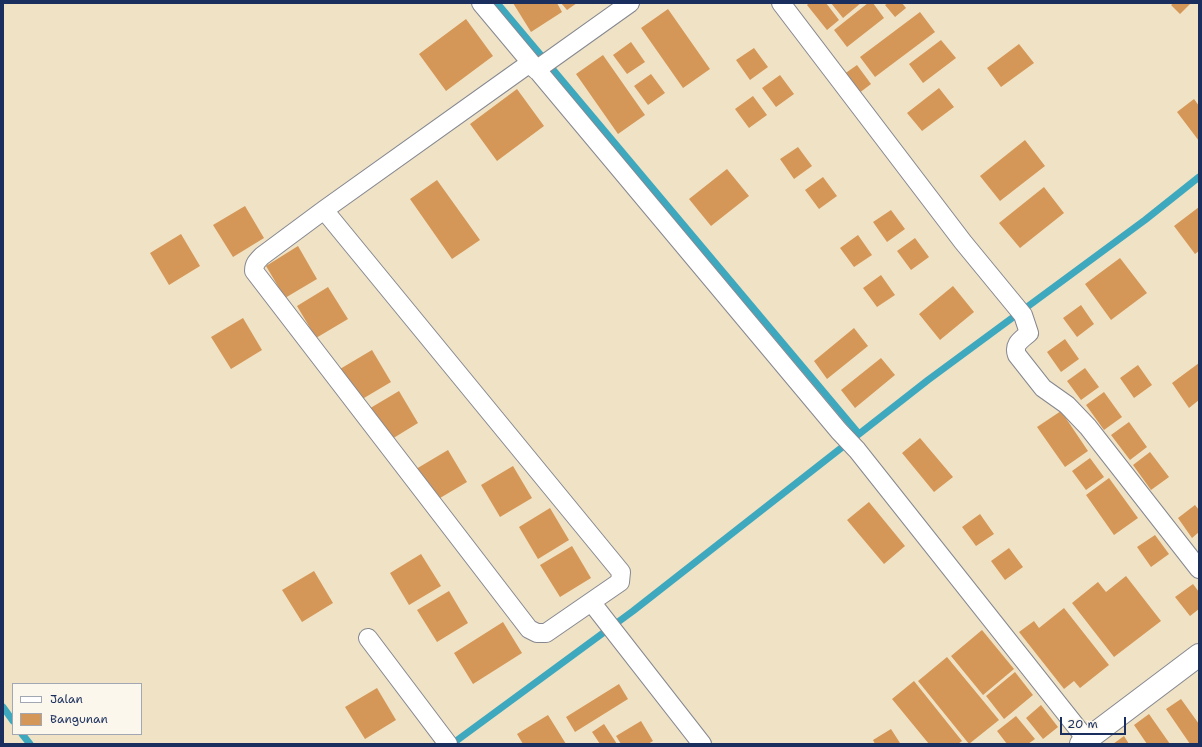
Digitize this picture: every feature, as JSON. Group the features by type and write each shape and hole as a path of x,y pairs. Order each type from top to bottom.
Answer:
{"street":[{"path":"481,3 540,64 839,431 857,450 1086,743 1198,658"},
{"path":"324,210 621,572 620,582 546,633 537,633 529,629 254,271 258,260 324,210 630,3"},
{"path":"781,3 963,242 1020,312 1029,333 1016,344 1015,350 1017,355 1043,388 1067,405 1088,427 1199,569"},
{"path":"592,602 702,744"},
{"path":"368,638 445,739"}],"building":[{"path":"513,3 557,3 562,12 531,32"},
{"path":"561,3 577,3 567,10"},
{"path":"809,3 826,3 839,20 827,30 807,5"},
{"path":"831,3 861,3 843,18"},
{"path":"868,3 873,3 884,18 847,47 834,30"},
{"path":"888,3 902,3 906,8 895,17 885,5"},
{"path":"1174,3 1191,3 1180,14 1171,5"},
{"path":"668,9 710,69 683,88 641,28"},
{"path":"920,12 935,32 875,77 860,57"},
{"path":"466,19 493,56 446,91 419,54"},
{"path":"941,40 956,58 923,83 909,64"},
{"path":"631,42 645,62 627,74 613,55"},
{"path":"1019,44 1034,63 1001,87 987,68"},
{"path":"754,48 768,67 750,80 736,60"},
{"path":"603,55 645,115 618,134 576,74"},
{"path":"857,65 871,84 854,97 840,77"},
{"path":"651,74 665,93 648,105 634,86"},
{"path":"780,75 794,94 776,107 762,88"},
{"path":"939,88 954,107 922,131 907,113"},
{"path":"517,89 544,126 497,161 470,124"},
{"path":"753,96 767,115 749,128 735,109"},
{"path":"1194,99 1199,106 1199,141 1177,112"},
{"path":"1025,140 1045,166 1000,201 980,176"},
{"path":"798,147 812,166 794,179 780,159"},
{"path":"727,169 749,196 711,226 689,199"},
{"path":"823,177 837,196 819,209 805,190"},
{"path":"437,180 480,240 452,259 410,199"},
{"path":"1044,187 1064,213 1020,248 999,223"},
{"path":"245,206 264,238 233,257 213,225"},
{"path":"1199,207 1199,251 1195,254 1174,226"},
{"path":"891,210 905,229 887,242 873,222"},
{"path":"181,234 200,266 169,285 150,253"},
{"path":"858,235 872,255 854,267 840,248"},
{"path":"915,238 929,257 911,270 897,251"},
{"path":"298,246 317,279 285,298 266,266"},
{"path":"1120,258 1147,293 1111,320 1085,284"},
{"path":"881,275 895,295 877,307 863,288"},
{"path":"953,286 974,312 940,340 919,314"},
{"path":"328,287 348,319 316,338 297,306"},
{"path":"1081,305 1094,324 1077,337 1063,318"},
{"path":"243,318 262,350 231,369 211,337"},
{"path":"854,328 868,346 827,379 814,361"},
{"path":"1065,339 1079,359 1061,372 1047,352"},
{"path":"372,350 391,382 359,401 340,369"},
{"path":"881,358 895,375 855,408 841,390"},
{"path":"1199,363 1199,400 1189,408 1172,383"},
{"path":"1138,365 1152,385 1134,398 1120,378"},
{"path":"1085,368 1099,387 1081,400 1067,381"},
{"path":"399,391 418,423 387,442 367,410"},
{"path":"1104,392 1122,417 1104,430 1086,405"},
{"path":"1061,411 1088,451 1065,467 1037,427"},
{"path":"1129,422 1147,447 1130,460 1111,435"},
{"path":"920,438 953,477 934,492 902,453"},
{"path":"448,450 467,482 435,501 416,469"},
{"path":"1150,452 1169,477 1151,490 1133,465"},
{"path":"1090,458 1104,477 1086,490 1072,471"},
{"path":"513,466 532,498 500,517 481,485"},
{"path":"1109,478 1138,518 1114,535 1086,495"},
{"path":"869,502 905,546 884,564 847,520"},
{"path":"1195,505 1199,510 1199,532 1192,538 1178,518"},
{"path":"550,508 569,540 538,559 519,527"},
{"path":"980,514 994,534 976,546 962,527"},
{"path":"1155,535 1169,554 1151,567 1137,547"},
{"path":"572,546 591,578 560,597 540,565"},
{"path":"1009,548 1023,567 1005,580 991,561"},
{"path":"421,554 441,586 409,605 390,573"},
{"path":"314,571 333,603 302,622 282,590"},
{"path":"1126,576 1161,621 1114,657 1072,603 1098,582 1106,592"},
{"path":"1193,584 1199,592 1199,609 1190,616 1175,597"},
{"path":"449,591 468,623 437,642 417,610"},
{"path":"1064,608 1109,665 1080,688 1074,681 1064,689 1019,632 1034,621 1039,628"},
{"path":"503,622 522,653 473,684 454,653"},
{"path":"982,630 1014,669 983,695 951,656"},
{"path":"947,657 999,720 969,744 918,681"},
{"path":"1015,672 1033,695 1004,719 986,696"},
{"path":"914,681 962,741 958,744 929,744 892,699"},
{"path":"619,684 628,699 575,732 566,717"},
{"path":"377,688 396,720 365,739 345,707"},
{"path":"1181,699 1199,724 1199,744 1190,744 1166,709"},
{"path":"1041,705 1058,727 1043,739 1026,718"},
{"path":"1149,714 1170,744 1147,744 1134,725"},
{"path":"548,715 566,744 523,744 517,734"},
{"path":"1016,716 1035,739 1028,744 1007,744 997,731"},
{"path":"641,721 653,741 648,744 621,744 616,736"},
{"path":"604,724 617,744 600,744 592,732"},
{"path":"891,729 900,743 875,744 873,740"},
{"path":"1124,736 1129,744 1113,744"}],"waterway":[{"path":"497,3 859,434"},
{"path":"452,744 633,611 928,380 1145,220 1199,177"},
{"path":"3,707 12,720"},
{"path":"23,735 30,744"}]}
